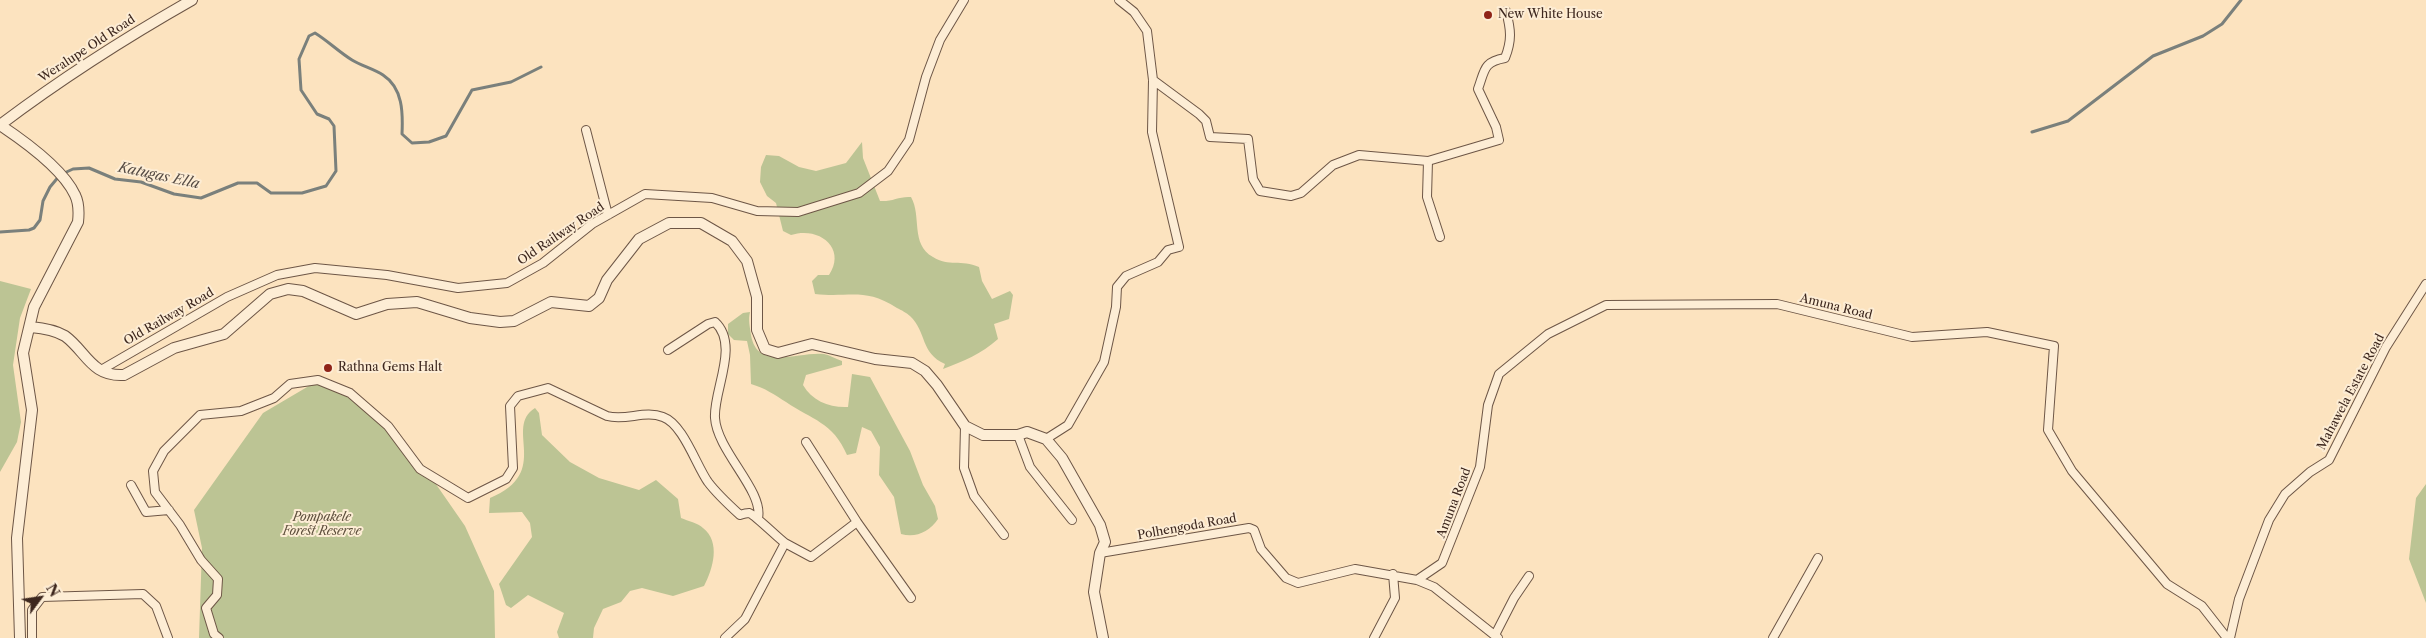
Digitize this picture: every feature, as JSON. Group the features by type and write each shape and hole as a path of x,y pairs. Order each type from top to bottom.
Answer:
{"street":[{"name":"Weralupe Old Road","path":"0,126 45,91 122,40 192,0"},
{"name":"Old Railway Road","path":"101,370 227,297 277,275 315,268 387,276 458,288 507,283 542,263 592,224 645,194 712,198 757,211 798,212 859,194 888,171 909,140 926,77 940,40 964,0"},
{"path":"1046,439 1068,425 1104,362 1116,307 1117,287 1126,276 1158,262 1168,250 1179,247 1152,132 1153,80 1147,31 1134,12 1119,0"},
{"path":"1153,80 1199,114 1206,121 1210,137 1248,139 1253,179 1260,191 1291,196 1301,193 1333,165 1359,155 1428,161 1499,140 1496,127 1478,89 1486,64 1492,60 1505,58 1510,46 1512,34 1506,11"},
{"path":"0,126 19,138 60,175 76,196 79,211 78,222 34,306 31,327 23,353 32,410 17,538 20,638"},
{"path":"586,130 608,215"},
{"path":"1428,161 1426,197 1440,237"},
{"path":"31,327 42,328 65,336 88,362 114,376 124,375 174,348 224,334 270,294 288,288 303,292 356,314 387,304 418,302 470,318 500,322 514,321 551,302 589,306 599,298 607,280 639,239 669,223 701,223 732,241 747,261 757,297 757,330 765,349 778,353 812,344 875,359 912,363 924,371 938,385 965,426 982,435 1018,435 1027,432 1046,439 1062,458 1100,525 1106,542 1100,553 1094,592 1103,638"},
{"name":"Mahawela Estate Road","path":"2230,638 2239,599 2269,520 2285,494 2310,472 2329,460 2386,347 2426,284"},
{"name":"Amuna Road","path":"1417,580 1442,563 1480,467 1488,405 1499,374 1548,334 1606,305 1777,304 1912,337 1987,332 2054,346 2048,430 2072,471 2167,584 2202,606 2226,638"},
{"path":"668,350 708,324 715,322 721,328 726,356 715,418 722,444 759,504 758,518"},
{"path":"219,638 214,634 206,608 217,595 218,579 201,560 169,510 155,492 153,471 164,451 200,415 241,411 274,398 290,384 318,380 350,393 388,426 420,469 468,498 506,479 512,468 510,406 518,396 548,388 615,418 653,413 666,417 677,428 708,481 740,515 749,513 758,518 765,528 785,543 811,558 857,522"},
{"path":"965,426 964,468 974,496 1004,535"},
{"path":"1018,435 1030,467 1072,520"},
{"path":"806,442 857,522 911,598"},
{"path":"131,485 146,512 169,510"},
{"name":"Polhengoda Road","path":"1100,553 1249,528 1254,530 1261,550 1272,565 1286,578 1298,583 1355,569 1393,574 1417,580 1434,587 1496,637"},
{"path":"725,638 745,619 785,543"},
{"path":"1773,638 1818,558"},
{"path":"1374,638 1395,598 1393,574"},
{"path":"1496,637 1514,598 1529,576"},
{"path":"32,638 32,610 42,597 143,594 156,606 168,638"}],"green space":[{"path":"862,142 863,158 880,201 911,197 916,213 921,245 926,251 944,262 966,263 979,267 982,281 992,299 1010,291 1013,295 1009,319 994,324 998,339 972,357 943,369 945,364 931,354 915,322 904,312 866,295 815,294 812,281 818,275 829,275 834,265 835,256 832,248 820,237 801,233 791,235 783,231 776,203 767,196 760,182 761,167 766,155 779,156 799,167 816,171 846,163"},
{"path":"0,281 31,289 20,318 13,365 21,422 17,442 0,472"},
{"path":"750,312 751,335 755,346 761,353 780,357 824,354 842,361 842,365 806,375 803,385 816,399 828,405 848,407 852,374 870,377 910,451 923,485 935,506 938,519 931,527 922,533 912,535 901,534 894,497 879,475 880,447 871,431 862,427 856,453 847,455 835,435 828,428 770,392 751,384 750,355 747,341 734,340 728,334 728,324 743,313"},
{"name":"Pompakele Forest Reserve","path":"319,380 361,405 422,464 465,526 494,591 495,638 199,638 202,548 194,510 263,413"},
{"path":"535,408 539,413 542,435 570,462 599,478 639,490 656,480 678,499 681,518 701,526 709,534 712,541 714,556 704,586 673,596 642,588 630,591 621,602 603,609 594,628 593,638 559,638 557,632 564,613 528,595 511,608 506,605 499,584 532,537 530,523 522,512 489,513 490,498 509,487 519,476 524,451 523,427 526,417"},
{"path":"2426,484 2426,603 2409,559 2416,498"}],"waterway":[{"path":"2032,132 2068,121 2153,56 2203,36 2222,24 2241,0"},
{"name":"Katugas Ella","path":"0,232 34,228 40,220 43,201 50,187 60,175 73,169 89,168 115,179 141,182 174,194 201,198 238,183 257,183 271,193 302,193 326,186 336,171 334,126 329,119 317,114 301,90 299,59 309,36 315,33 352,60 390,80 398,94 402,110 402,134 412,143 429,142 446,136 472,90 511,82 541,67"}],"place":[{"name":"New White House","path":"1488,15"},
{"name":"Rathna Gems Halt","path":"328,368"}]}
